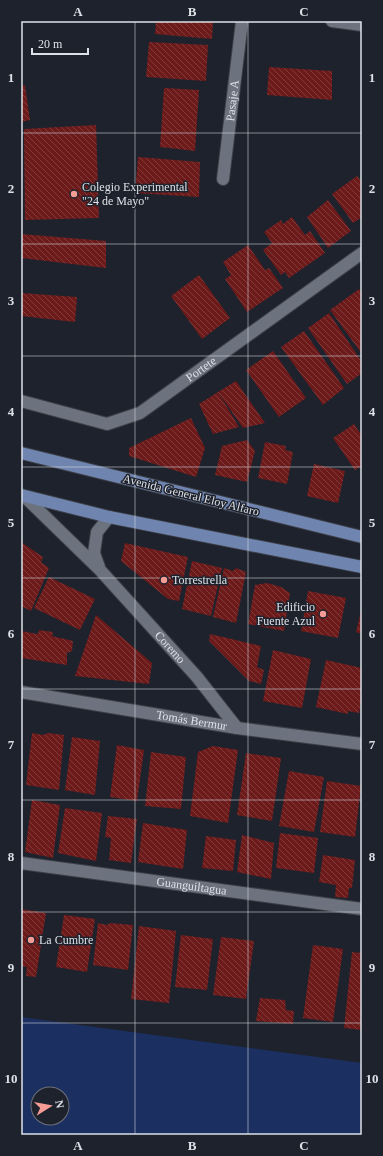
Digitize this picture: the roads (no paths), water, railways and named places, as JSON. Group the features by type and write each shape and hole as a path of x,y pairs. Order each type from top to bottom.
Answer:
{"main road":[{"name":"Avenida General Eloy Alfaro","path":"21,452 362,537"},
{"path":"23,496 109,517 362,567"}],"street":[{"name":"Pasaje A","path":"223,179 242,21"},
{"path":"332,21 362,25"},
{"name":"Portete","path":"21,401 107,424 140,413 362,253"},
{"name":"Coremo","path":"23,496 100,570 197,676 237,728"},
{"name":"Coremo","path":"100,570 94,553 97,532 109,517"},
{"name":"Tomás Bermur","path":"21,692 237,728 362,744"},
{"name":"Guanguiltagua","path":"21,863 362,909"}],"place":[{"name":"Colegio Experimental \"24 de Mayo\"","path":"74,194"},
{"name":"Torrestrella","path":"164,580"},
{"name":"Edificio Fuente Azul","path":"323,614"},
{"name":"La Cumbre","path":"31,940"}]}
